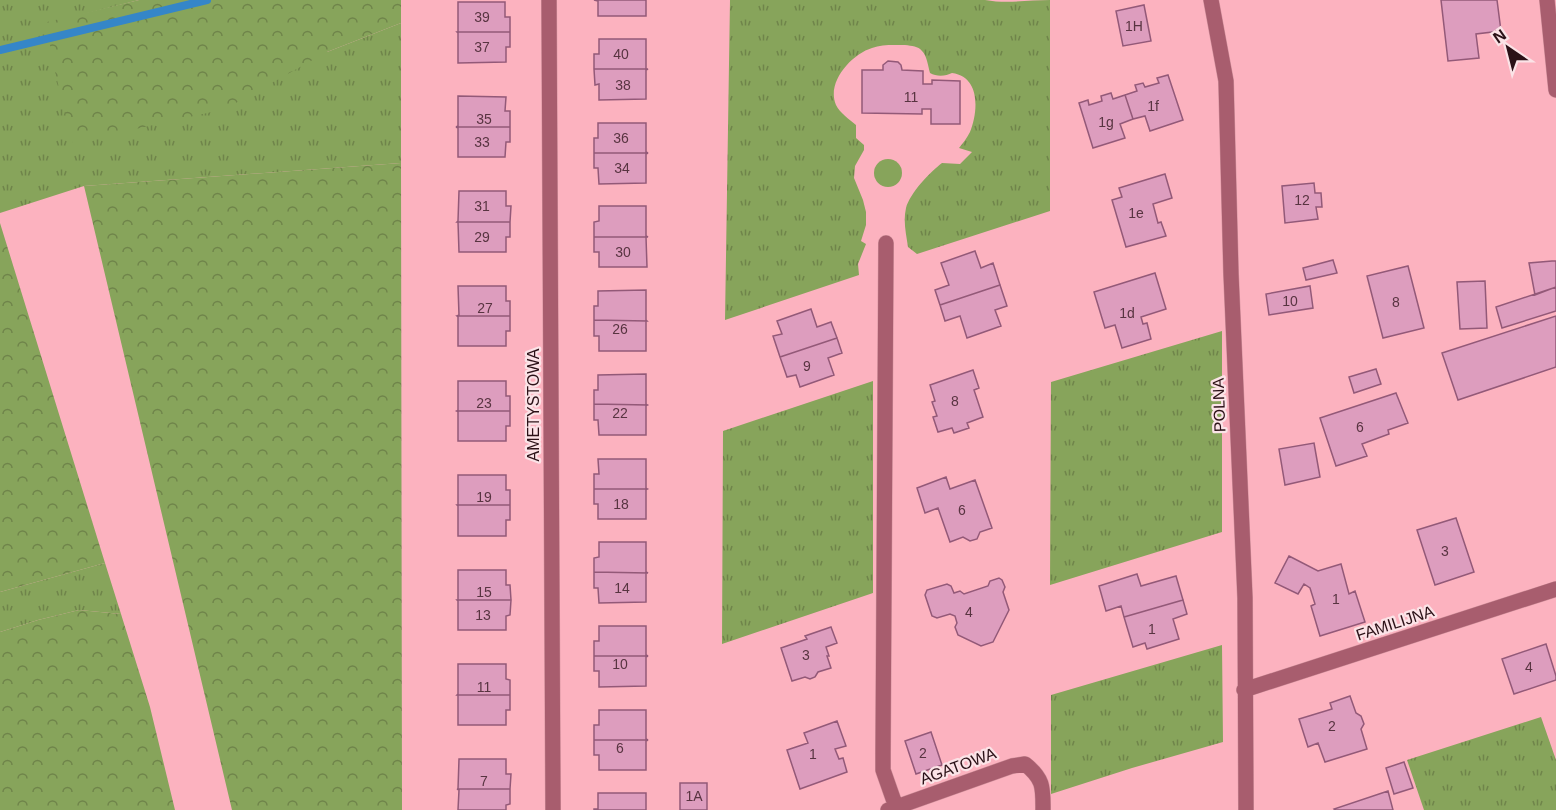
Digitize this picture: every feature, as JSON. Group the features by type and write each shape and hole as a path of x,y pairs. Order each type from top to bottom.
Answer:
{"street":[{"name":"AMETYSTOWA","path":"549,0 553,810"},
{"name":"POLNA","path":"1211,0 1226,81 1231,274 1245,598 1246,810"},
{"path":"1547,0 1556,90"},
{"path":"886,243 882,754 883,770 892,809"},
{"name":"FAMILIJNA","path":"1244,690 1556,589"},
{"name":"AGATOWA","path":"892,809 1012,766 1025,764 1040,779 1043,789 1043,810"}],"green space":[{"path":"0,0 139,0 48,23 327,52 401,23 401,163 84,186 0,213"},
{"path":"139,0 401,0 401,23 327,52 225,109 73,143 52,60 47,22"},
{"path":"730,0 985,0 1009,2 1050,0 1050,211 917,254 908,247 905,228 906,208 916,190 926,177 942,163 960,164 972,152 959,148 973,124 975,96 973,88 961,76 952,73 941,76 930,73 925,56 917,47 893,45 872,48 857,56 843,70 838,78 834,96 840,111 856,125 856,138 864,145 864,150 855,166 854,178 866,212 866,225 861,241 866,244 858,264 859,275 725,320"},
{"path":"888,159 898,163 902,173 898,183 888,187 878,183 874,173 878,163"},
{"path":"401,163 402,810 232,810 84,186"},
{"path":"0,223 105,563 0,592"},
{"path":"1222,331 1222,532 1050,585 1051,382"},
{"path":"873,381 873,593 722,644 723,431"},
{"path":"105,563 121,614 79,610 0,632 0,592"},
{"path":"79,610 121,614 150,707 175,810 0,810 0,632"},
{"path":"1222,645 1223,742 1051,794 1051,695"},
{"path":"1541,717 1556,760 1556,810 1424,810 1407,760"}],"building":[{"path":"594,0 646,0 646,16 598,16 598,1"},
{"path":"1441,0 1497,0 1501,31 1476,34 1479,58 1448,61"},
{"path":"458,2 505,2 505,17 510,17 510,32 458,32"},
{"path":"1144,5 1151,41 1123,46 1116,11"},
{"path":"457,32 510,32 510,47 506,47 506,62 458,63"},
{"path":"599,39 646,39 646,69 594,69 594,54 599,54"},
{"path":"888,61 898,62 902,70 923,71 923,84 932,84 932,80 960,81 960,124 931,124 931,109 922,109 922,114 862,113 862,70 883,70 883,65"},
{"path":"594,69 648,69 646,70 646,99 599,100 599,84 595,85"},
{"path":"1168,75 1183,120 1150,131 1145,116 1133,119 1125,95 1137,91 1135,85 1143,83 1145,87 1159,83 1157,78"},
{"path":"1111,93 1113,99 1125,95 1133,119 1120,124 1125,138 1093,148 1079,103 1088,100 1089,105 1102,101 1101,96"},
{"path":"458,96 506,97 505,111 510,111 510,127 456,127 458,126"},
{"path":"598,123 646,123 646,152 648,153 594,153 594,138 598,138"},
{"path":"456,127 510,127 510,142 506,142 505,157 458,157 458,128"},
{"path":"594,153 648,153 646,154 646,183 599,184 598,168 594,168"},
{"path":"1165,174 1172,198 1153,204 1158,223 1161,222 1166,236 1126,247 1112,200 1122,197 1119,188"},
{"path":"1314,183 1315,193 1321,193 1322,207 1316,207 1318,219 1285,223 1282,186"},
{"path":"459,191 506,191 506,206 511,206 510,222 457,222"},
{"path":"599,206 646,206 646,236 648,237 594,237 594,222 599,221"},
{"path":"458,222 510,222 510,237 506,237 506,252 459,252"},
{"path":"594,237 646,237 647,267 599,267 599,252 594,252"},
{"path":"975,251 981,268 993,263 1000,285 940,305 935,290 949,285 941,263"},
{"path":"1333,260 1337,273 1306,280 1303,268"},
{"path":"1556,261 1556,287 1535,295 1529,263"},
{"path":"1408,266 1424,328 1383,338 1367,276"},
{"path":"1155,273 1166,309 1141,317 1143,324 1147,323 1151,339 1122,348 1115,325 1105,328 1094,292"},
{"path":"1485,281 1487,328 1460,329 1457,282"},
{"path":"1000,285 1007,306 995,310 1001,326 967,338 960,316 945,321 940,305"},
{"path":"458,286 506,286 506,301 510,301 510,316 457,316 459,315"},
{"path":"1310,286 1313,308 1269,315 1266,294"},
{"path":"1556,287 1556,311 1502,328 1496,307"},
{"path":"646,290 647,321 594,320 594,306 598,306 598,291"},
{"path":"811,309 817,327 831,322 837,338 780,357 773,336 782,334 777,321"},
{"path":"457,316 510,316 510,331 506,331 506,346 458,346"},
{"path":"1556,316 1556,367 1458,400 1442,353"},
{"path":"594,320 647,321 646,351 599,351 599,336 594,336"},
{"path":"837,338 842,353 828,358 834,375 800,387 796,375 787,377 780,357"},
{"path":"1376,369 1381,384 1354,393 1349,377"},
{"path":"973,370 979,388 974,390 983,417 967,423 969,428 954,433 952,428 938,432 933,417 937,416 930,385"},
{"path":"646,374 647,405 594,404 594,390 598,390 598,375"},
{"path":"458,381 506,381 506,396 510,396 510,411 457,411"},
{"path":"1396,393 1408,423 1388,430 1389,434 1362,444 1367,456 1336,466 1320,418"},
{"path":"594,404 647,405 646,435 599,435 598,420 594,420"},
{"path":"457,411 510,411 510,426 506,426 506,441 458,441"},
{"path":"1314,443 1320,477 1285,485 1279,449"},
{"path":"598,459 646,459 647,489 594,489 594,474 599,474"},
{"path":"458,475 506,475 506,490 510,490 510,505 458,505"},
{"path":"946,477 950,489 975,480 992,528 980,532 977,539 970,541 963,537 950,542 938,508 925,513 917,488"},
{"path":"594,489 647,489 646,519 598,519 598,504 594,504"},
{"path":"457,505 510,505 510,520 506,520 506,536 458,536"},
{"path":"1456,518 1474,572 1435,585 1417,530"},
{"path":"599,542 646,542 646,572 648,573 594,572 594,558 599,557"},
{"path":"1289,556 1318,571 1341,564 1349,594 1355,591 1365,622 1320,636 1311,606 1315,604 1310,588 1304,584 1298,594 1275,583"},
{"path":"458,570 506,570 506,585 510,585 511,600 458,600"},
{"path":"594,572 648,573 646,573 646,602 599,603 598,588 594,588"},
{"path":"1137,574 1141,586 1176,576 1183,600 1124,617 1121,606 1106,611 1099,586"},
{"path":"999,578 1005,587 1003,592 1009,610 993,642 981,646 958,635 955,616 950,614 937,618 932,616 925,595 927,590 947,584 951,586 954,593 960,591 964,594 988,586 990,581"},
{"path":"457,600 511,600 510,615 506,616 506,630 458,630"},
{"path":"1183,600 1187,614 1173,619 1179,639 1147,649 1145,643 1133,647 1124,617"},
{"path":"599,626 646,626 646,655 648,656 594,656 594,641 599,641"},
{"path":"831,627 837,643 826,647 831,668 818,672 810,679 805,677 792,681 781,648"},
{"path":"1546,644 1556,680 1514,694 1502,659"},
{"path":"594,656 648,656 646,657 646,686 599,687 599,671 594,671"},
{"path":"458,664 506,664 506,679 510,680 510,695 457,695"},
{"path":"458,695 510,695 510,710 506,710 506,725 458,725"},
{"path":"1350,696 1356,713 1361,716 1364,724 1361,729 1367,749 1325,762 1318,743 1308,747 1299,719 1332,709 1330,703"},
{"path":"599,710 646,710 646,739 648,740 594,740 594,725 599,725"},
{"path":"837,721 846,746 835,749 839,759 843,758 847,772 800,789 787,750 808,743 804,733"},
{"path":"931,732 942,765 916,774 905,741"},
{"path":"594,740 648,740 646,741 646,770 599,770 599,755 594,755"},
{"path":"459,759 506,759 506,774 511,774 510,789 458,789"},
{"path":"1404,762 1413,788 1394,794 1386,768"},
{"path":"680,783 707,783 707,810 680,810"},
{"path":"457,789 510,789 510,804 506,805 506,810 458,810 459,790"},
{"path":"1388,791 1393,810 1334,809"},
{"path":"598,793 646,793 646,810 594,810 598,809"}],"waterway":[{"path":"0,50 207,0"}]}
